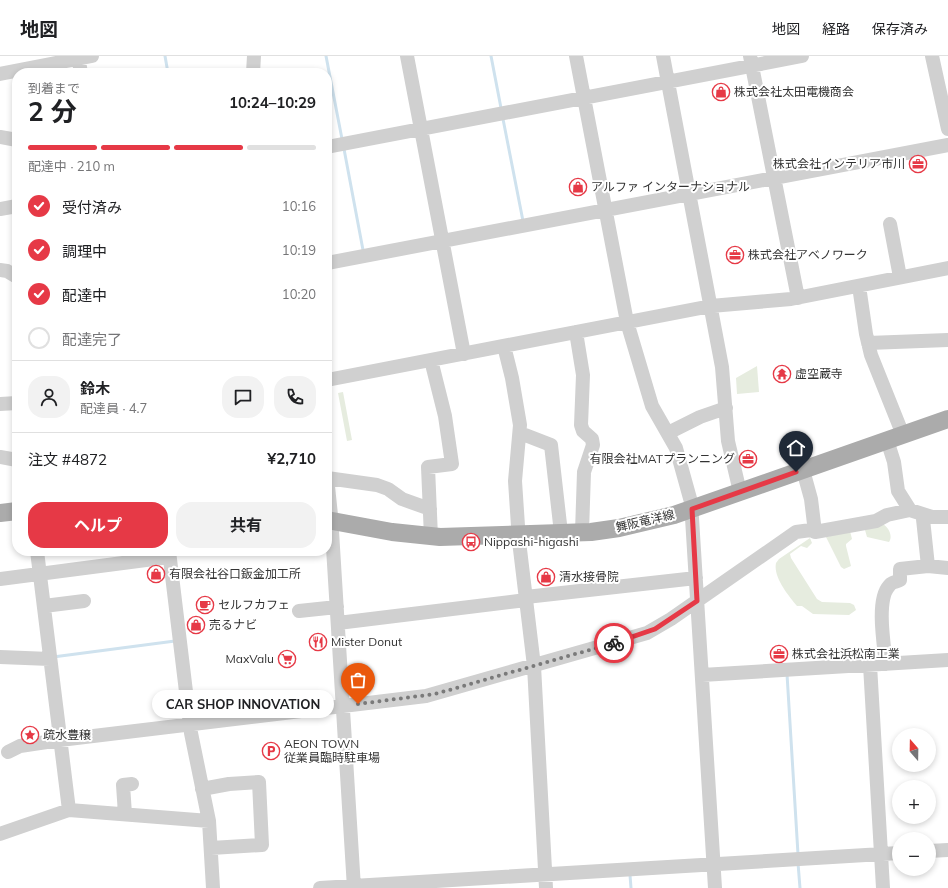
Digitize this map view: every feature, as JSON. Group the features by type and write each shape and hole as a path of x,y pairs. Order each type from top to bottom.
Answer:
{"main road":[{"name":"舞阪竜洋線","path":"332,521 392,532 431,537 470,538 582,532 633,526 692,509 948,419"},
{"path":"0,513 12,512"}],"street":[{"path":"28,68 78,57 92,56"},
{"path":"253,68 254,56"},
{"path":"407,56 464,354"},
{"path":"576,56 627,322 654,412 668,433 679,455 692,509 715,888"},
{"path":"662,56 722,367 730,456 740,492"},
{"path":"332,146 668,82 751,61 802,56"},
{"path":"932,56 948,129"},
{"path":"78,57 80,68"},
{"path":"751,61 798,298"},
{"path":"0,74 12,71"},
{"path":"0,136 12,139"},
{"path":"332,262 948,144"},
{"path":"0,209 12,207"},
{"path":"890,224 900,277"},
{"path":"332,379 711,306 798,298 948,268"},
{"path":"0,270 7,271 12,274"},
{"path":"859,286 868,343 895,438 894,462 898,492 910,510"},
{"path":"576,332 583,375 581,425 583,431 592,439 593,445 584,477 582,532"},
{"path":"868,343 948,340"},
{"path":"504,346 514,386 520,433 514,475 534,671 546,880"},
{"path":"431,360 445,416 452,464 428,467 431,537"},
{"path":"0,404 12,404"},
{"path":"668,433 700,417 726,408"},
{"path":"520,433 551,444 561,533"},
{"path":"0,457 12,459"},
{"path":"803,470 811,499 814,531"},
{"path":"332,478 377,485 388,489 402,499 430,509"},
{"path":"4,753 20,753 61,744 343,710 426,696 534,671 647,633 698,606 796,532 814,531 876,521 887,515 910,510 938,518 948,517"},
{"path":"924,515 923,519 928,566"},
{"path":"332,553 337,607 354,887"},
{"path":"38,556 69,810"},
{"path":"0,579 156,556"},
{"path":"169,556 190,728 209,821 213,888"},
{"path":"886,664 882,607 884,594 889,585 900,580 900,568 928,566 948,568"},
{"path":"338,623 696,578"},
{"path":"44,606 84,601"},
{"path":"299,611 337,607"},
{"path":"0,657 50,659"},
{"path":"702,675 948,660"},
{"path":"870,665 883,888"},
{"path":"202,789 229,784 258,782 262,845 211,848"},
{"path":"125,814 124,785 132,784"},
{"path":"0,834 69,810 209,821"},
{"path":"936,851 948,850"},
{"path":"320,888 546,880 881,857 892,855"}],"shaded area":[{"path":"757,366 759,392 737,394 736,378"},
{"path":"343,392 352,440 347,441 338,393"},
{"path":"883,524 890,532 891,537 889,542 867,537 865,530"},
{"path":"850,531 852,539 846,544 846,546 851,566 844,569 841,567 826,537"},
{"path":"810,538 812,543 807,548 801,546 790,554 791,558 817,599 822,602 850,603 854,605 856,610 849,615 813,614 802,606 797,606 779,580 776,563 779,559"}],"waterway":[{"path":"165,56 167,68"},
{"path":"326,56 328,68"},
{"path":"491,56 501,108"},
{"path":"332,87 342,139"},
{"path":"503,119 523,221"},
{"path":"344,149 363,250"},
{"path":"53,657 175,641"},
{"path":"787,674 798,854"},
{"path":"798,863 800,888"},
{"path":"630,875 631,888"}],"way so far":[{"path":"358,704 435,694 614,643"}],"place":[{"name":"株式会社太田電機商会","path":"721,92"},
{"name":"株式会社インテリア市川","path":"918,164"},
{"name":"アルファ インターナショナル","path":"578,187"},
{"name":"株式会社アベノワーク","path":"735,255"},
{"name":"虚空蔵寺","path":"782,374"},
{"name":"有限会社MATプランニング","path":"748,459"},
{"name":"Nippashi-higashi","path":"471,542"},
{"name":"有限会社谷口鈑金加工所","path":"156,574"},
{"name":"清水接骨院","path":"546,577"},
{"name":"セルフカフェ","path":"205,605"},
{"name":"売るナビ","path":"196,625"},
{"name":"Mister Donut","path":"318,642"},
{"name":"株式会社浜松南工業","path":"779,654"},
{"name":"MaxValu","path":"287,659"},
{"name":"CAR SHOP INNOVATION","path":"358,704"},
{"name":"疏水豊穣","path":"30,735"},
{"name":"AEON TOWN 従業員臨時駐車場","path":"271,751"}],"route":[{"path":"614,643 647,633 655,629 697,601 692,509 796,472"}]}
